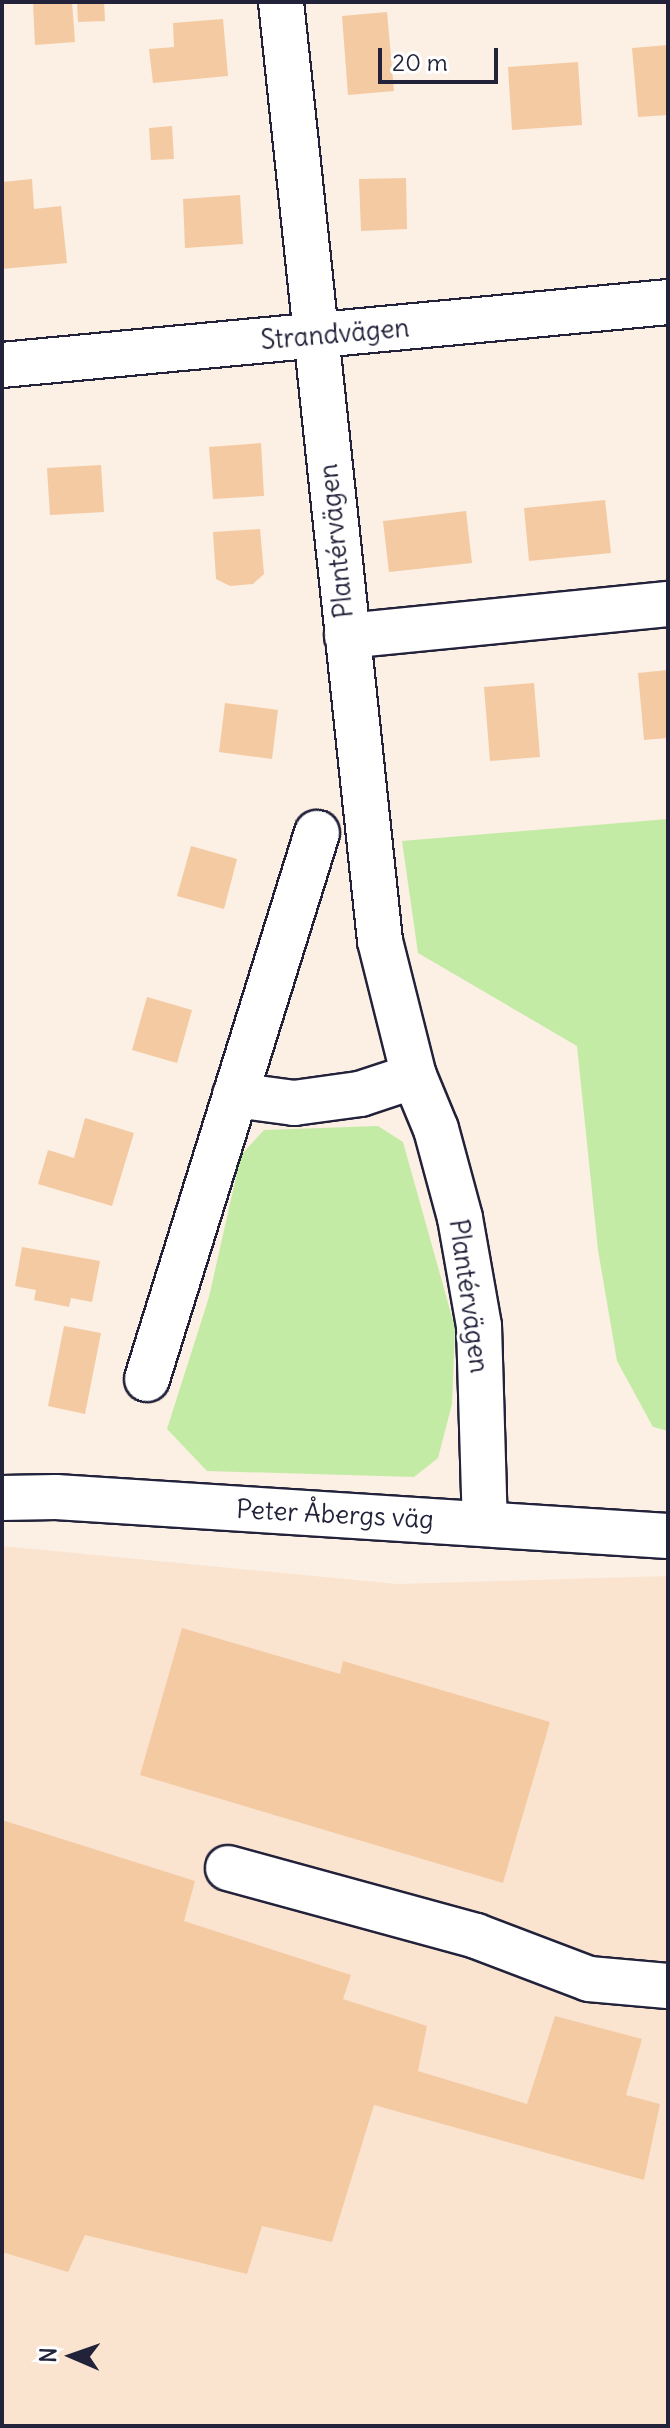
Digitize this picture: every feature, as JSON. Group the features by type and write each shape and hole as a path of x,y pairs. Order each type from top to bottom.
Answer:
{"street":[{"name":"Plantérvägen","path":"281,2 380,941 414,1076 436,1129 460,1218 479,1326 485,1523"},
{"name":"Strandvägen","path":"2,365 668,302"},
{"path":"347,636 668,604"},
{"path":"147,1379 317,833"},
{"path":"235,1095 294,1103 360,1094 414,1076"},
{"name":"Peter Åbergs väg","path":"2,1498 485,1523 668,1536"},
{"path":"228,1868 476,1936 589,1979 668,1986"}],"shaded area":[{"path":"2,1546 397,1584 668,1576 668,2426 2,2426"}],"green space":[{"path":"668,819 668,1431 653,1427 617,1361 598,1250 577,1046 418,953 402,841"},
{"path":"378,1126 403,1142 455,1328 452,1404 438,1458 414,1477 207,1471 167,1429 209,1297 241,1155 264,1130"}],"building":[{"path":"33,2 72,2 75,42 35,45"},
{"path":"77,2 104,2 105,21 78,22"},
{"path":"387,12 394,91 348,95 342,16"},
{"path":"223,19 228,76 153,83 149,49 174,47 173,23"},
{"path":"668,45 668,115 638,117 632,48"},
{"path":"578,62 582,125 512,130 508,67"},
{"path":"172,126 174,159 151,160 149,128"},
{"path":"406,178 407,229 361,231 359,179"},
{"path":"32,179 34,209 61,206 67,263 2,269 2,182"},
{"path":"240,195 243,244 185,248 183,199"},
{"path":"261,443 264,496 213,499 209,447"},
{"path":"101,465 104,512 50,515 47,468"},
{"path":"605,500 611,553 529,561 524,508"},
{"path":"466,511 472,563 389,572 383,521"},
{"path":"260,529 264,574 253,584 230,586 216,579 213,532"},
{"path":"668,670 668,738 644,740 638,673"},
{"path":"534,683 540,757 490,761 484,687"},
{"path":"225,703 278,710 272,759 219,752"},
{"path":"191,846 237,859 224,909 177,896"},
{"path":"147,997 192,1010 177,1063 132,1050"},
{"path":"85,1118 134,1133 112,1206 38,1184 48,1150 74,1158"},
{"path":"22,1247 100,1261 92,1302 71,1298 69,1307 34,1300 36,1290 15,1286"},
{"path":"64,1326 101,1333 85,1414 48,1406"},
{"path":"182,1628 340,1674 343,1661 550,1722 503,1883 140,1775"},
{"path":"2,1820 195,1881 184,1921 351,1975 343,1999 427,2026 418,2071 527,2104 555,2016 642,2039 626,2095 660,2104 644,2180 374,2105 332,2242 262,2226 247,2274 85,2235 68,2272 2,2252"}]}
